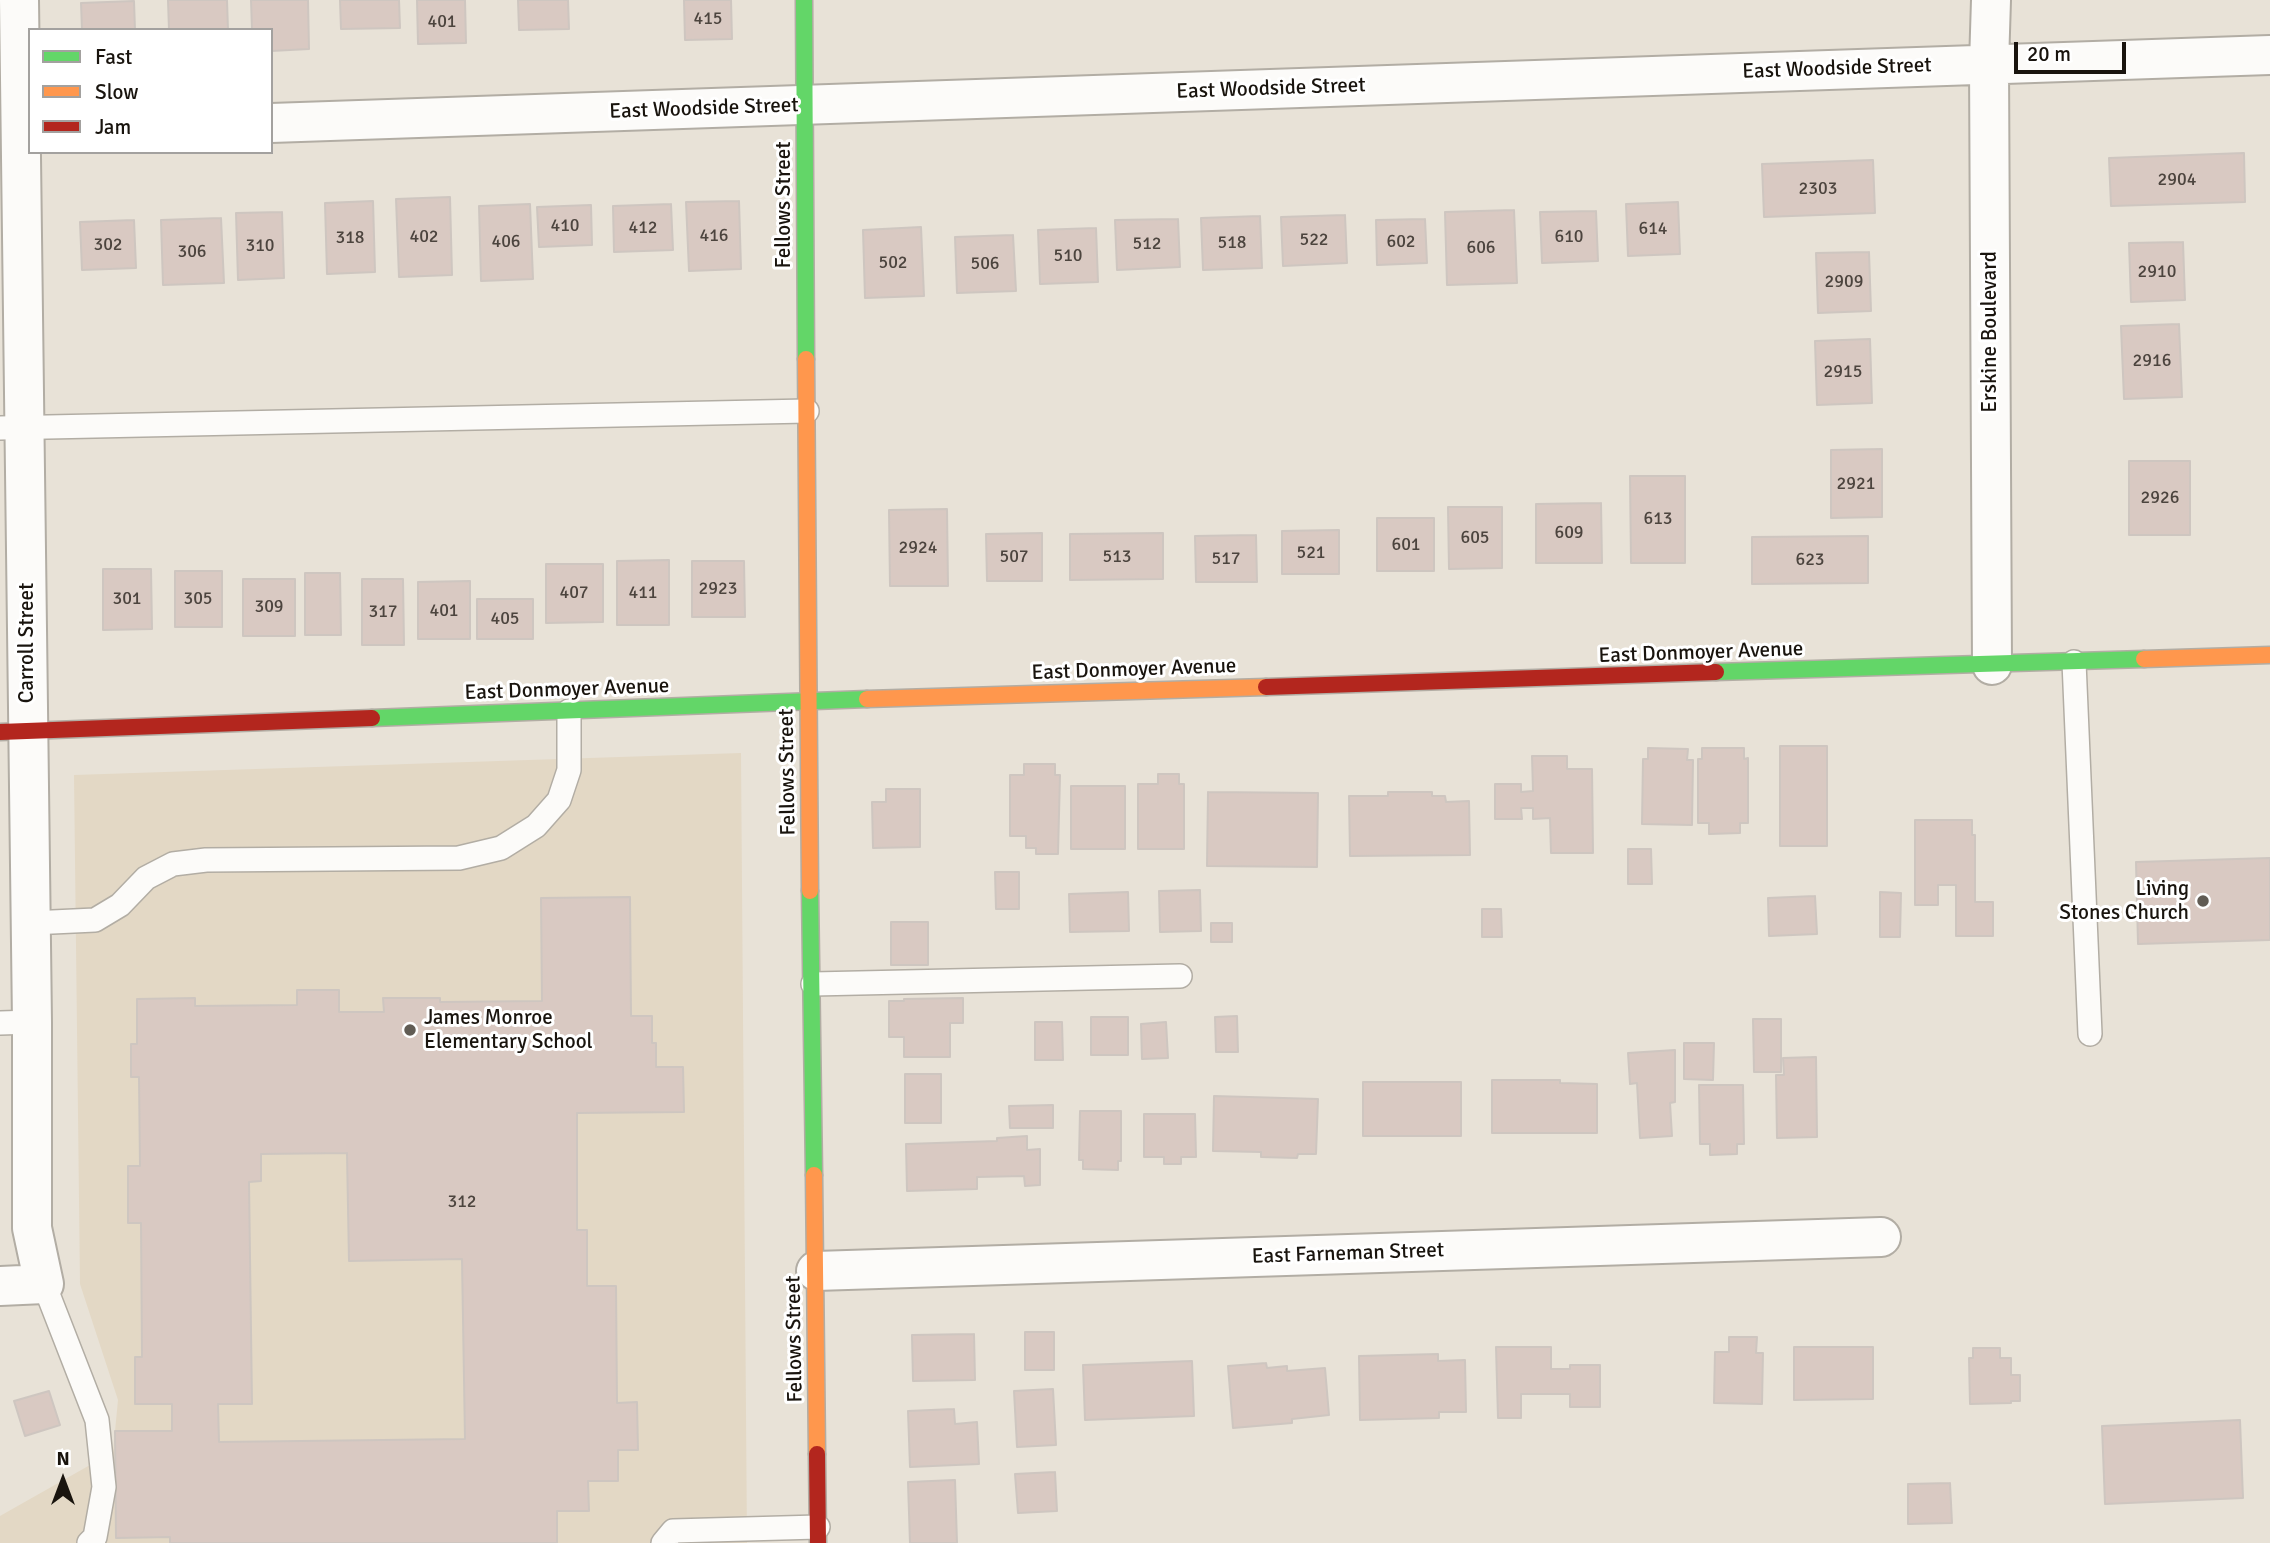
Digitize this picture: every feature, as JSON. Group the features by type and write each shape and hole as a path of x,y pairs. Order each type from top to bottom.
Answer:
{"street":[{"name":"Carroll Street","path":"19,0 13,428 14,732 31,923 16,1022 32,1228 44,1284"},
{"name":"Fellows Street","path":"804,0 808,701 818,1535"},
{"name":"Erskine Boulevard","path":"1991,0 1989,64 1993,665"},
{"name":"East Woodside Street","path":"273,123 2270,55"},
{"name":"East Donmoyer Avenue","path":"14,732 808,701 2270,655"},
{"name":"East Farneman Street","path":"816,1271 1881,1237"},
{"path":"0,1286 44,1284"}],"lane":[{"path":"13,428 807,411"},
{"path":"2074,662 2091,1034"},
{"path":"31,923 95,920 120,905 146,878 173,864 206,860 458,858 501,848 537,826 559,800 569,770 569,711"},
{"path":"813,984 1181,976"},
{"path":"44,1284 97,1420 104,1486 94,1537 89,1543"},
{"path":"663,1543 673,1531 818,1535"}],"shaded area":[{"name":"James Monroe Elementary School","path":"741,753 747,1543 0,1543 0,1516 113,1452 118,1400 80,1284 74,775"}],"building":[{"path":"168,0 227,0 228,28 169,28"},
{"path":"251,0 308,0 309,49 273,51 273,28 252,28"},
{"path":"340,0 399,0 400,28 341,29"},
{"path":"417,0 465,0 466,43 418,44"},
{"path":"518,0 568,0 569,29 519,30"},
{"path":"684,0 731,0 732,39 685,40"},
{"path":"134,1 135,28 82,28 81,3"},
{"path":"2244,153 2245,202 2111,206 2109,158"},
{"path":"1873,160 1875,213 1764,217 1762,164"},
{"path":"450,197 452,275 399,277 396,199"},
{"path":"373,201 375,272 327,274 325,203"},
{"path":"739,201 741,269 689,271 686,202"},
{"path":"1678,202 1680,254 1628,256 1626,204"},
{"path":"530,204 533,279 481,281 479,206"},
{"path":"671,204 673,250 614,252 613,206"},
{"path":"591,205 592,245 539,247 537,207"},
{"path":"1514,210 1517,283 1447,285 1445,212"},
{"path":"1596,211 1598,261 1542,263 1540,212"},
{"path":"282,212 284,278 238,280 236,213"},
{"path":"1345,215 1347,263 1283,266 1281,217"},
{"path":"1260,216 1262,268 1203,270 1201,218"},
{"path":"221,218 224,283 163,285 161,220"},
{"path":"1178,219 1180,267 1117,270 1115,220"},
{"path":"1425,219 1427,263 1377,265 1376,220"},
{"path":"134,220 136,268 82,270 80,222"},
{"path":"921,227 924,296 865,298 863,230"},
{"path":"1096,228 1098,282 1040,284 1038,230"},
{"path":"1013,235 1016,291 957,293 955,237"},
{"path":"2183,242 2185,300 2131,302 2129,243"},
{"path":"1869,252 1871,311 1818,313 1816,253"},
{"path":"2179,324 2182,397 2124,399 2121,326"},
{"path":"1870,339 1872,403 1817,405 1815,341"},
{"path":"1882,449 1882,517 1831,518 1831,450"},
{"path":"2129,461 2190,461 2190,535 2129,535"},
{"path":"1630,476 1685,476 1685,563 1631,563"},
{"path":"1601,503 1602,563 1536,563 1536,504"},
{"path":"1448,507 1502,507 1502,568 1449,569"},
{"path":"947,509 948,586 890,586 889,510"},
{"path":"1377,518 1434,518 1434,571 1377,571"},
{"path":"1339,530 1339,574 1282,574 1282,531"},
{"path":"1042,533 1042,581 987,581 986,534"},
{"path":"1163,533 1163,579 1070,580 1070,534"},
{"path":"1256,535 1257,582 1196,582 1195,536"},
{"path":"1868,536 1868,583 1752,584 1752,537"},
{"path":"669,560 669,625 617,625 617,561"},
{"path":"692,561 744,561 745,617 692,617"},
{"path":"546,564 603,564 603,622 546,623"},
{"path":"103,569 151,569 152,629 103,630"},
{"path":"175,571 222,571 222,627 175,627"},
{"path":"305,573 340,573 341,635 305,635"},
{"path":"243,579 295,579 295,636 243,636"},
{"path":"362,579 403,579 404,645 362,645"},
{"path":"470,581 470,639 418,639 418,582"},
{"path":"477,599 533,599 533,639 477,639"},
{"path":"1780,746 1827,746 1827,846 1780,846"},
{"path":"1648,748 1688,749 1687,760 1693,760 1692,825 1642,824 1643,759 1648,759"},
{"path":"1702,748 1744,748 1744,759 1748,758 1748,823 1740,823 1740,833 1709,834 1709,823 1698,823 1698,759 1702,759"},
{"path":"1532,756 1567,756 1567,769 1592,769 1593,853 1551,853 1550,818 1533,819 1533,808 1521,808 1522,819 1495,819 1495,784 1521,784 1521,792 1533,791"},
{"path":"1024,764 1055,764 1055,775 1060,775 1058,854 1036,854 1036,848 1026,848 1026,836 1010,836 1010,775 1024,775"},
{"path":"1158,774 1179,774 1179,784 1184,784 1184,849 1138,849 1138,784 1158,784"},
{"path":"1071,786 1125,786 1125,849 1071,849"},
{"path":"886,789 920,789 920,847 873,848 872,802 886,802"},
{"path":"1208,792 1318,793 1317,867 1207,866"},
{"path":"1388,792 1432,792 1432,796 1445,796 1446,802 1469,801 1470,855 1350,856 1349,796 1388,796"},
{"path":"1915,820 1972,820 1972,835 1975,835 1975,902 1993,902 1993,936 1956,936 1956,885 1938,885 1938,905 1915,905"},
{"path":"1628,849 1651,849 1652,884 1628,884"},
{"name":"Living Stones Church","path":"2270,858 2270,940 2138,944 2136,862"},
{"path":"995,872 1019,872 1019,909 996,909"},
{"path":"1200,890 1201,931 1160,932 1159,891"},
{"path":"1128,892 1129,931 1070,932 1069,894"},
{"path":"1880,892 1901,893 1900,937 1880,937"},
{"path":"1815,896 1817,934 1769,936 1768,898"},
{"path":"630,897 631,1016 652,1016 652,1043 656,1043 656,1067 683,1067 684,1112 577,1113 577,1230 587,1230 587,1286 616,1286 617,1403 637,1402 638,1450 618,1450 618,1481 588,1481 589,1511 557,1511 557,1543 170,1543 170,1537 116,1538 115,1431 172,1431 172,1404 135,1404 135,1357 142,1357 141,1223 128,1223 128,1166 140,1166 139,1077 131,1077 131,1044 137,1044 137,999 195,998 195,1006 297,1005 297,990 339,990 339,1012 384,1012 383,998 440,998 440,1002 542,1001 541,898","holes":["347,1153 349,1261 462,1259 465,1439 219,1442 218,1404 252,1404 249,1182 261,1181 261,1154"]},
{"path":"1482,909 1501,909 1502,937 1482,937"},
{"path":"891,922 928,922 928,965 891,965"},
{"path":"1211,923 1232,923 1232,942 1211,942"},
{"path":"963,998 963,1023 950,1023 950,1057 904,1057 904,1037 889,1037 889,1001"},
{"path":"1237,1016 1238,1052 1216,1052 1215,1017"},
{"path":"1091,1017 1128,1017 1128,1055 1091,1055"},
{"path":"1753,1019 1781,1019 1781,1072 1754,1072"},
{"path":"1035,1022 1062,1022 1063,1060 1035,1060"},
{"path":"1166,1022 1168,1058 1142,1059 1141,1024"},
{"path":"1684,1043 1714,1043 1713,1080 1684,1079"},
{"path":"1675,1050 1675,1102 1670,1103 1672,1136 1640,1138 1637,1083 1630,1084 1628,1053"},
{"path":"1816,1057 1817,1137 1777,1138 1776,1075 1784,1075 1783,1058"},
{"path":"905,1074 941,1074 941,1123 905,1123"},
{"path":"1492,1080 1560,1080 1560,1083 1597,1084 1597,1133 1492,1133"},
{"path":"1363,1082 1461,1082 1461,1136 1363,1136"},
{"path":"1699,1085 1743,1085 1744,1144 1737,1144 1737,1154 1710,1155 1710,1144 1700,1144"},
{"path":"1214,1096 1318,1099 1316,1154 1298,1154 1297,1158 1261,1157 1261,1152 1213,1151"},
{"path":"1053,1105 1053,1128 1010,1128 1009,1106"},
{"path":"1080,1111 1121,1111 1121,1161 1118,1161 1118,1170 1083,1169 1083,1160 1079,1160"},
{"path":"1144,1114 1195,1114 1196,1157 1181,1157 1181,1164 1164,1164 1164,1157 1144,1157"},
{"path":"1027,1136 1027,1150 1040,1149 1040,1185 1025,1186 1024,1176 977,1177 977,1189 907,1191 906,1144 997,1141 997,1138"},
{"path":"1025,1332 1054,1332 1054,1370 1025,1370"},
{"path":"974,1334 975,1380 913,1381 912,1335"},
{"path":"1729,1337 1757,1337 1756,1353 1763,1353 1762,1404 1714,1403 1715,1352 1729,1352"},
{"path":"1496,1347 1551,1347 1551,1369 1570,1369 1570,1365 1600,1365 1600,1407 1570,1407 1570,1394 1521,1394 1521,1418 1498,1418"},
{"path":"1794,1347 1873,1347 1873,1399 1794,1400"},
{"path":"1973,1348 2000,1348 2000,1358 2011,1358 2011,1375 2020,1375 2020,1401 1970,1404 1969,1358 1973,1358"},
{"path":"1438,1354 1438,1361 1465,1360 1466,1412 1439,1412 1439,1418 1360,1420 1359,1356"},
{"path":"1192,1361 1194,1416 1085,1420 1083,1365"},
{"path":"1266,1363 1267,1368 1287,1366 1287,1371 1325,1368 1329,1415 1292,1419 1292,1423 1233,1428 1228,1366"},
{"path":"1053,1389 1056,1445 1017,1447 1014,1391"},
{"path":"49,1391 60,1425 25,1436 14,1401"},
{"path":"954,1409 955,1424 977,1422 979,1464 910,1467 908,1411"},
{"path":"2240,1420 2243,1498 2105,1504 2102,1426"},
{"path":"1055,1472 1057,1511 1018,1513 1015,1474"},
{"path":"955,1480 957,1543 910,1543 908,1482"},
{"path":"1950,1483 1952,1523 1908,1524 1908,1484"}],"traffic: fast":[{"path":"804,0 806,359"},
{"path":"1716,672 2144,659"},
{"path":"372,718 867,699"},
{"path":"810,891 814,1175"}],"traffic: slow":[{"path":"806,359 810,891"},
{"path":"2144,659 2270,655"},
{"path":"867,699 1266,687"},
{"path":"814,1175 817,1454"}],"traffic: jam":[{"path":"1266,687 1716,672"},
{"path":"0,732 372,718"},
{"path":"817,1454 818,1543"}],"place":[{"name":"Living Stones Church","path":"2203,901"},
{"name":"James Monroe Elementary School","path":"410,1030"}]}
